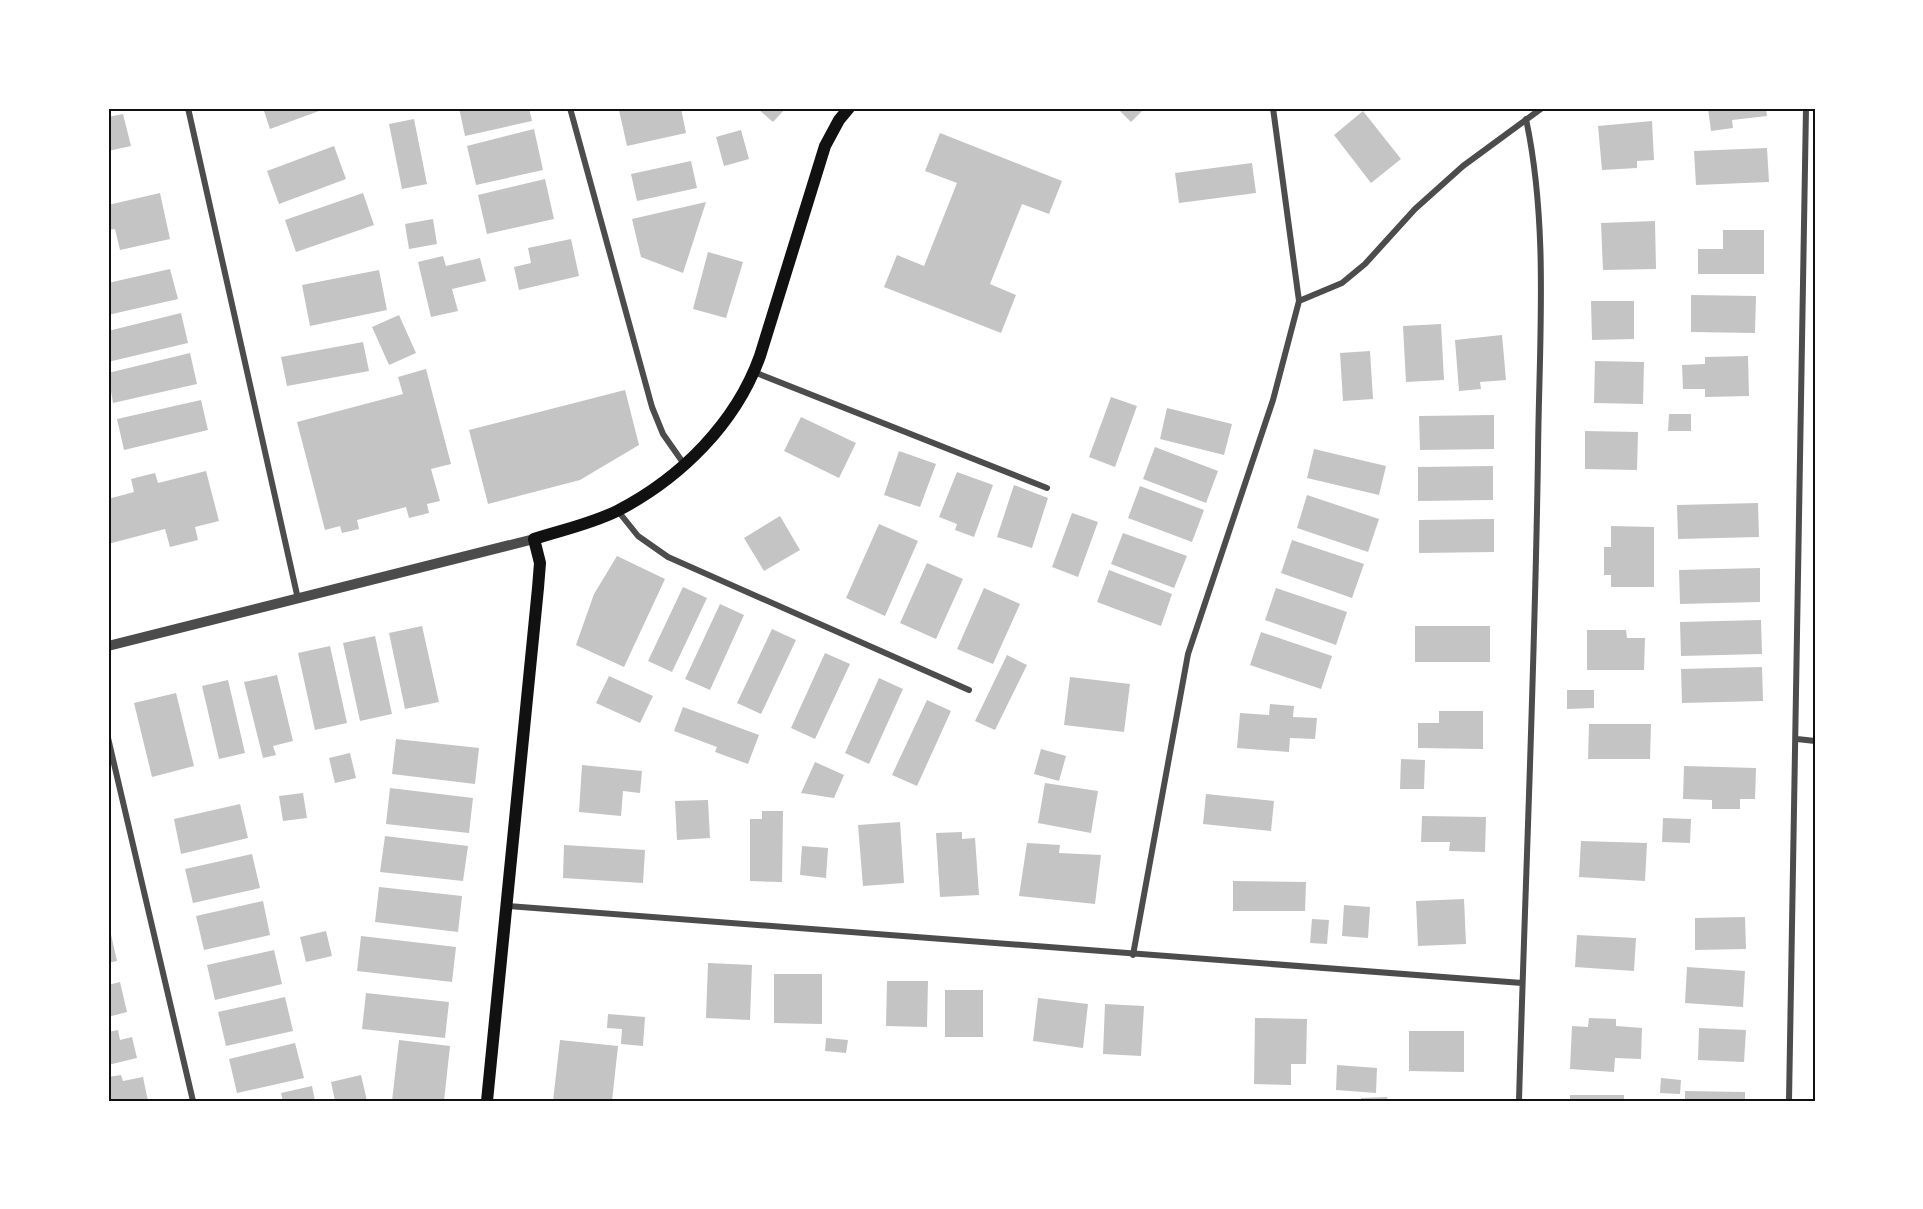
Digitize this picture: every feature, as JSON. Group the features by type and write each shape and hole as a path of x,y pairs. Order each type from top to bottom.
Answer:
{"main road":[{"path":"487,1101 539,582 540,563 534,539 618,510 684,464 727,421 754,372 825,146 839,120 849,108"}],"street":[{"path":"188,108 298,599"},
{"path":"570,108 652,407 667,441 684,464"},
{"path":"1133,955 1188,654 1273,400 1299,302 1273,108"},
{"path":"1299,302 1342,283 1365,264 1415,209 1447,180 1542,108"},
{"path":"1789,1101 1797,739 1806,108"},
{"path":"1519,1101 1536,613 1539,317 1538,183 1526,119"},
{"path":"754,372 1047,488"},
{"path":"618,510 638,536 668,557 969,690"},
{"path":"108,646 534,539"},
{"path":"108,738 193,1101"},
{"path":"1797,739 1815,741"},
{"path":"507,906 1522,983"}],"building":[{"path":"263,108 327,108 270,129"},
{"path":"459,108 529,108 532,121 465,136"},
{"path":"681,108 686,133 627,146 619,110"},
{"path":"757,108 786,108 773,122"},
{"path":"1117,108 1145,108 1131,122"},
{"path":"1708,108 1766,108 1767,116 1732,120 1733,128 1711,131"},
{"path":"1363,111 1401,159 1371,183 1334,135"},
{"path":"123,114 131,146 108,151 108,117"},
{"path":"414,119 427,184 402,189 389,124"},
{"path":"1652,121 1654,160 1637,161 1637,168 1602,170 1598,126"},
{"path":"534,129 543,170 476,185 467,146"},
{"path":"741,130 749,159 724,166 716,137"},
{"path":"940,133 1062,181 1049,214 1022,204 990,284 1016,295 1001,333 884,287 897,255 924,266 957,183 925,171"},
{"path":"334,146 346,179 279,204 267,171"},
{"path":"1767,148 1769,182 1696,185 1694,151"},
{"path":"691,161 697,188 637,201 631,174"},
{"path":"1252,163 1256,193 1179,203 1175,173"},
{"path":"545,179 554,219 487,234 478,195"},
{"path":"160,193 170,239 120,250 115,229 108,230 108,205"},
{"path":"363,193 374,225 296,252 285,220"},
{"path":"706,202 683,273 641,257 632,219"},
{"path":"433,219 437,244 409,249 405,224"},
{"path":"1655,221 1656,269 1603,270 1601,223"},
{"path":"1723,230 1764,230 1764,274 1698,274 1698,249 1723,249"},
{"path":"571,239 579,276 519,290 514,267 531,263 528,248"},
{"path":"708,252 743,262 726,318 693,309"},
{"path":"443,256 446,266 480,258 486,281 452,289 458,311 431,317 418,262"},
{"path":"170,269 178,299 108,315 108,283"},
{"path":"379,270 387,310 310,326 302,285"},
{"path":"1691,295 1756,296 1755,333 1691,332"},
{"path":"1591,301 1634,301 1634,339 1592,340"},
{"path":"181,313 188,343 108,362 108,331"},
{"path":"399,315 416,353 389,365 372,327"},
{"path":"1441,324 1444,380 1406,382 1403,326"},
{"path":"1502,335 1506,380 1480,382 1481,389 1459,391 1455,340"},
{"path":"363,342 369,371 287,386 281,357"},
{"path":"1370,351 1373,399 1343,401 1340,353"},
{"path":"190,353 197,384 113,403 108,373"},
{"path":"1748,356 1749,396 1705,397 1705,389 1683,389 1682,365 1705,364 1705,357"},
{"path":"1595,361 1644,362 1643,404 1594,403"},
{"path":"426,369 451,464 431,469 440,501 427,504 429,513 409,518 406,507 357,520 359,529 342,533 340,526 325,530 297,422 403,394 398,377"},
{"path":"625,390 639,445 580,480 488,504 469,430"},
{"path":"1111,397 1137,406 1115,467 1089,457"},
{"path":"201,400 208,430 124,450 117,419"},
{"path":"1167,408 1232,424 1224,455 1160,439"},
{"path":"1669,414 1691,414 1691,431 1668,431"},
{"path":"1494,415 1494,449 1420,450 1419,416"},
{"path":"801,417 856,443 839,478 784,451"},
{"path":"1585,431 1638,432 1637,470 1585,469"},
{"path":"1155,447 1218,471 1206,503 1143,479"},
{"path":"1314,449 1386,466 1379,495 1307,478"},
{"path":"899,451 936,464 920,507 884,495"},
{"path":"1493,466 1493,500 1418,501 1418,467"},
{"path":"206,471 219,521 195,527 198,540 170,547 165,529 108,544 108,499 134,492 131,479 155,473 158,483"},
{"path":"957,472 993,485 974,537 955,530 957,524 939,517"},
{"path":"1014,485 1048,498 1032,548 997,537"},
{"path":"1140,486 1204,510 1192,542 1128,518"},
{"path":"1307,495 1379,519 1368,552 1297,528"},
{"path":"1758,503 1759,537 1678,539 1677,505"},
{"path":"1072,513 1098,522 1078,577 1052,567"},
{"path":"780,516 800,550 764,571 744,538"},
{"path":"1494,519 1494,552 1419,553 1419,520"},
{"path":"879,524 918,541 885,616 846,598"},
{"path":"1611,526 1654,527 1654,587 1611,587 1611,575 1604,575 1604,547 1611,547"},
{"path":"1123,533 1187,556 1174,588 1111,564"},
{"path":"1292,540 1364,564 1352,598 1281,573"},
{"path":"617,556 665,579 624,667 576,645 594,594"},
{"path":"927,563 963,579 936,639 900,623"},
{"path":"1760,568 1760,602 1680,604 1679,570"},
{"path":"1109,570 1172,594 1161,626 1097,602"},
{"path":"683,587 707,598 672,672 648,661"},
{"path":"984,588 1020,604 993,664 957,649"},
{"path":"1276,588 1347,612 1336,645 1265,620"},
{"path":"720,604 744,615 710,690 685,679"},
{"path":"1761,620 1762,654 1681,656 1680,622"},
{"path":"422,626 439,702 405,709 389,633"},
{"path":"1415,626 1490,626 1490,662 1415,662"},
{"path":"772,629 796,640 761,714 737,703"},
{"path":"1587,630 1626,630 1627,638 1645,638 1644,670 1587,670"},
{"path":"1261,632 1332,656 1321,689 1250,665"},
{"path":"375,636 392,714 360,721 343,643"},
{"path":"330,646 347,723 315,730 298,653"},
{"path":"825,653 850,664 815,739 791,728"},
{"path":"1007,655 1027,665 995,730 975,721"},
{"path":"1762,667 1763,701 1682,703 1681,669"},
{"path":"277,675 293,741 273,746 276,755 263,758 244,682"},
{"path":"609,676 653,696 640,723 596,703"},
{"path":"1070,677 1130,684 1124,732 1064,725"},
{"path":"879,678 903,689 869,764 845,753"},
{"path":"228,680 245,753 219,759 202,686"},
{"path":"1567,690 1594,690 1594,708 1567,709"},
{"path":"176,693 194,766 152,777 134,703"},
{"path":"927,700 951,711 917,786 892,775"},
{"path":"1270,704 1294,706 1293,717 1317,718 1315,739 1290,738 1289,752 1237,748 1240,713 1269,715"},
{"path":"683,707 759,735 748,764 715,752 717,747 674,731"},
{"path":"1439,711 1483,711 1483,749 1418,748 1418,723 1439,723"},
{"path":"1589,724 1651,724 1650,759 1588,759"},
{"path":"396,739 479,748 475,784 392,774"},
{"path":"1041,749 1066,756 1059,781 1034,774"},
{"path":"350,753 356,778 335,783 329,758"},
{"path":"1401,759 1425,760 1424,789 1400,789"},
{"path":"815,762 844,775 834,798 801,793"},
{"path":"582,765 642,771 640,793 623,791 621,816 579,812"},
{"path":"1684,766 1756,768 1755,799 1740,799 1740,809 1712,809 1712,800 1683,799"},
{"path":"1045,783 1098,791 1091,833 1038,823"},
{"path":"390,788 473,798 469,833 386,824"},
{"path":"303,793 307,818 283,821 279,796"},
{"path":"1206,794 1274,801 1271,831 1203,824"},
{"path":"708,800 710,838 677,840 675,801"},
{"path":"240,804 248,838 181,854 174,819"},
{"path":"762,811 783,811 782,882 750,881 750,819 762,819"},
{"path":"1422,816 1486,817 1485,852 1449,851 1450,842 1421,842"},
{"path":"1663,818 1691,819 1690,843 1662,842"},
{"path":"900,822 904,883 863,886 858,825"},
{"path":"962,832 962,839 975,838 979,895 940,897 936,833"},
{"path":"385,836 468,846 463,881 380,872"},
{"path":"1581,841 1647,843 1645,881 1579,877"},
{"path":"1027,843 1060,845 1059,853 1101,855 1095,904 1019,896"},
{"path":"564,845 645,850 643,883 563,878"},
{"path":"802,846 828,848 826,878 800,875"},
{"path":"252,854 260,888 193,903 185,869"},
{"path":"1233,881 1306,882 1305,911 1233,911"},
{"path":"379,887 462,896 458,932 375,922"},
{"path":"1464,899 1466,944 1418,946 1416,901"},
{"path":"263,901 270,935 204,950 196,916"},
{"path":"1344,905 1370,907 1368,938 1342,936"},
{"path":"1745,917 1746,949 1695,950 1695,918"},
{"path":"1312,919 1329,920 1327,944 1310,943"},
{"path":"108,921 117,961 108,963"},
{"path":"326,931 332,956 306,962 300,937"},
{"path":"1577,935 1636,938 1634,971 1575,967"},
{"path":"361,936 456,947 452,982 357,971"},
{"path":"274,950 282,984 215,1000 207,965"},
{"path":"708,963 752,965 750,1020 706,1018"},
{"path":"1687,967 1745,971 1743,1007 1685,1003"},
{"path":"774,974 822,974 822,1024 774,1023"},
{"path":"887,981 928,981 927,1027 886,1026"},
{"path":"120,982 127,1012 108,1017 108,985"},
{"path":"945,990 983,990 983,1037 945,1037"},
{"path":"366,993 449,1002 445,1038 362,1029"},
{"path":"285,997 293,1031 226,1046 218,1012"},
{"path":"1038,998 1088,1004 1083,1048 1033,1041"},
{"path":"1105,1004 1144,1006 1141,1056 1103,1054"},
{"path":"608,1014 645,1017 643,1046 621,1044 622,1029 607,1028"},
{"path":"1255,1018 1307,1019 1306,1064 1291,1064 1291,1085 1254,1084"},
{"path":"1589,1018 1616,1019 1616,1026 1642,1028 1641,1059 1615,1058 1614,1072 1570,1069 1572,1026 1588,1027"},
{"path":"1699,1028 1746,1030 1744,1062 1698,1060"},
{"path":"118,1030 120,1040 132,1037 137,1058 108,1065 108,1032"},
{"path":"1409,1031 1464,1031 1464,1072 1409,1071"},
{"path":"826,1038 848,1040 846,1053 825,1051"},
{"path":"399,1040 450,1046 444,1101 392,1101"},
{"path":"560,1040 618,1046 612,1101 553,1101"},
{"path":"295,1043 304,1078 237,1093 229,1059"},
{"path":"1337,1065 1377,1068 1376,1093 1336,1090"},
{"path":"121,1075 123,1081 143,1077 148,1101 108,1101 108,1077"},
{"path":"361,1075 367,1101 335,1101 331,1082"},
{"path":"1661,1078 1681,1080 1680,1094 1660,1093"},
{"path":"312,1086 315,1101 283,1101 281,1093"},
{"path":"1685,1091 1745,1092 1745,1101 1685,1101"},
{"path":"1570,1095 1624,1095 1624,1101 1570,1101"},
{"path":"1387,1097 1388,1101 1361,1101 1361,1098"}]}
